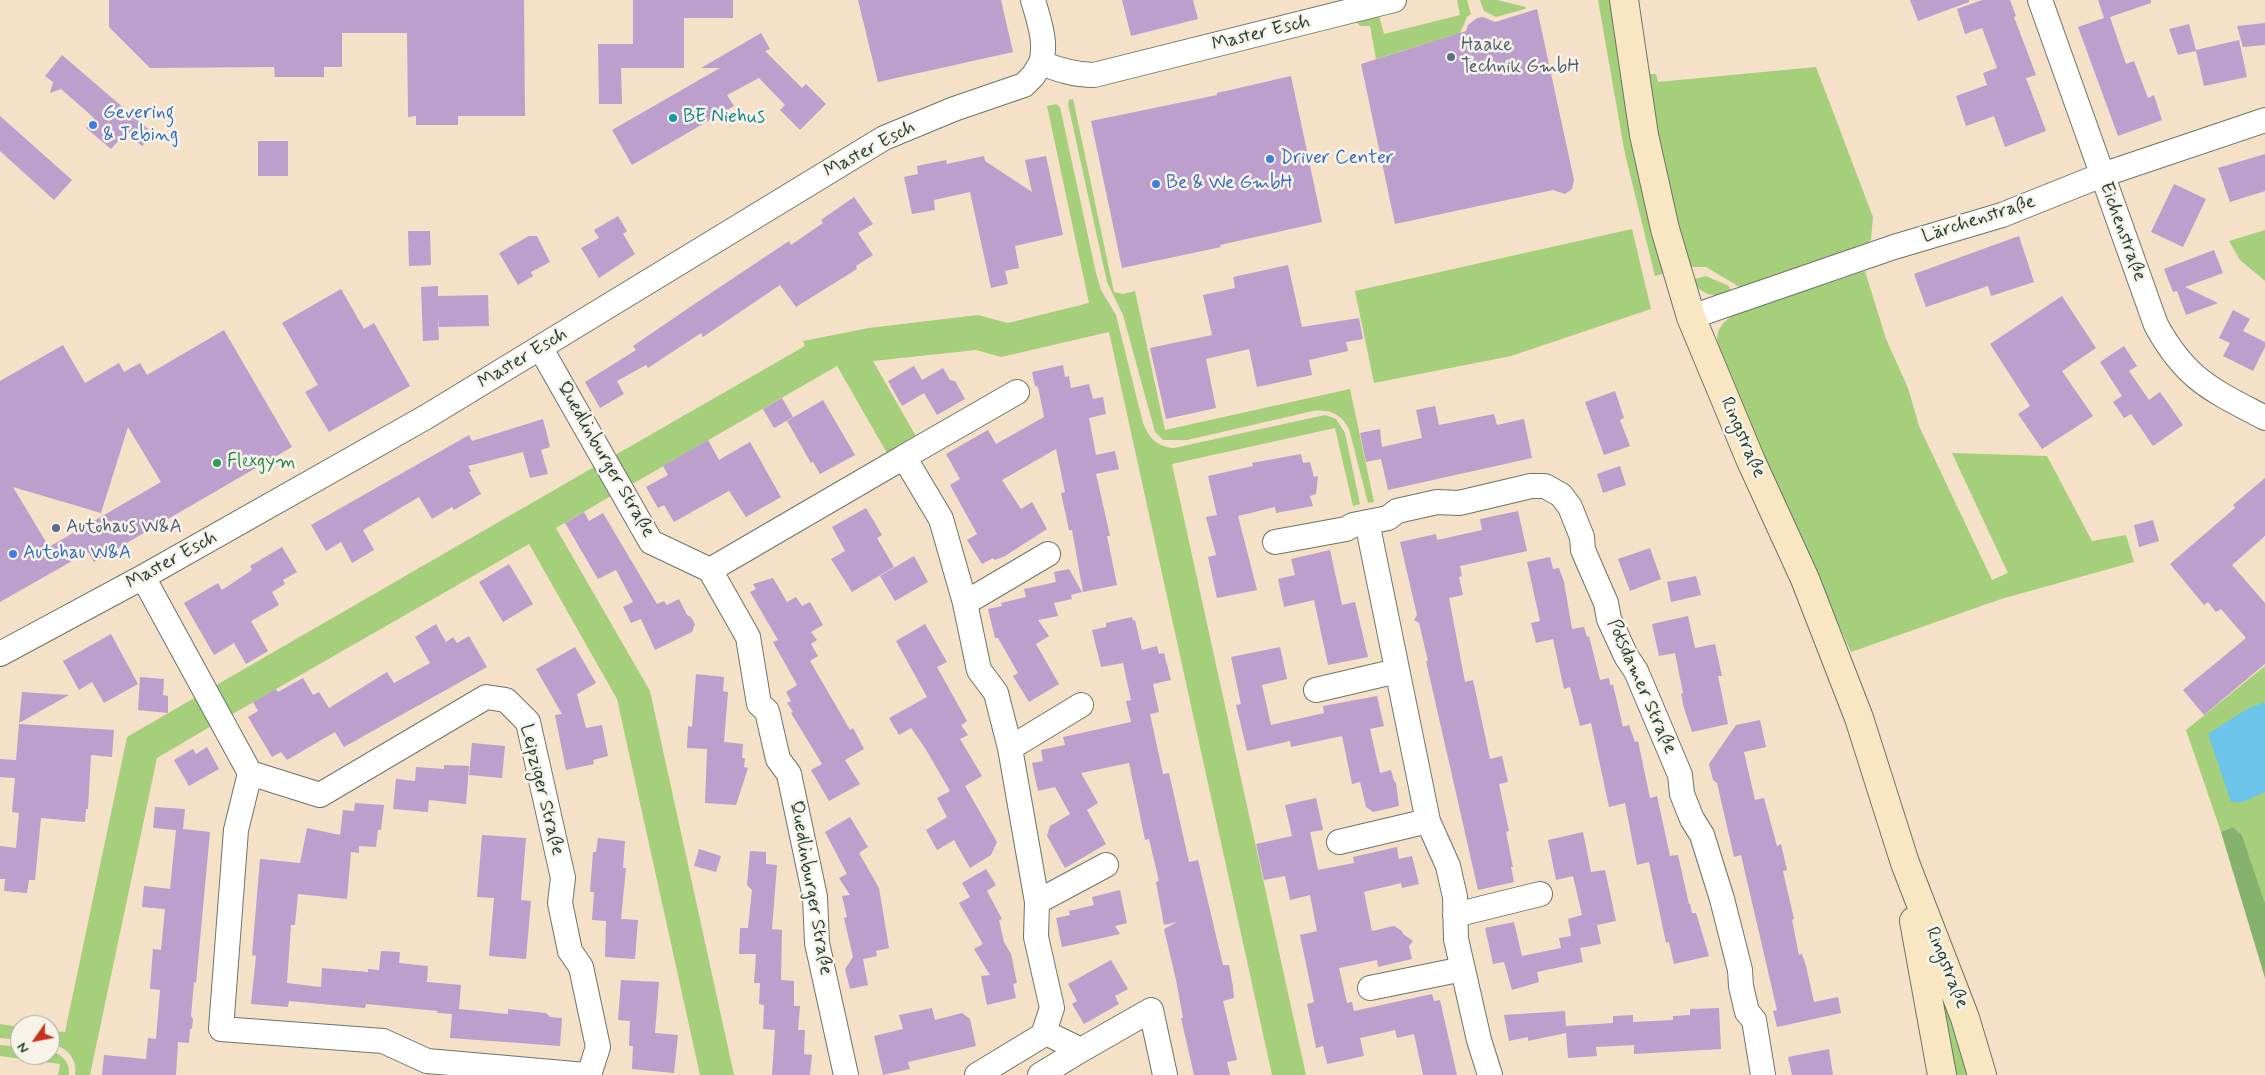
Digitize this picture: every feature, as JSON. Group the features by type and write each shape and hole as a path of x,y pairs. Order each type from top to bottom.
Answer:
{"main road":[{"name":"Ringstraße","path":"1624,0 1644,136 1665,229 1691,317 1708,361 1804,579 1852,700 1884,792 1905,863 1965,1018 1982,1075"},
{"name":"Ringstraße","path":"1905,863 1942,1075"}],"street":[{"path":"1033,0 1043,37 1044,52 1041,63"},
{"name":"Master Esch","path":"0,654 144,578 426,417 541,349 884,138 954,109 1024,85 1034,76 1041,63 1062,71 1081,75 1094,75 1394,0"},
{"name":"Eichenstraße","path":"2040,0 2156,325 2170,350 2189,372 2210,389 2265,418"},
{"name":"Lärchenstraße","path":"1691,317 1894,247 2002,215 2102,176 2265,120"},
{"name":"Quedlinburger Straße","path":"541,349 651,542 710,570 748,637 758,704 767,711 778,759 789,774 815,897 817,943 846,1075"},
{"path":"710,570 1017,392"},
{"path":"904,457 941,519 965,603 979,670 996,693 1010,748 1037,902 1036,936 1052,1008 1043,1035 977,1075"},
{"name":"Potsdamer Straße","path":"1275,542 1311,534 1321,535 1388,518 1397,511 1437,502 1459,502 1531,486 1546,486 1561,495 1570,507 1582,537 1583,550 1606,603 1609,619 1640,680 1680,775 1685,802 1702,835 1722,898 1740,970 1741,986 1747,1012 1754,1020 1763,1075"},
{"path":"1367,522 1428,821 1448,866 1455,897 1456,939 1479,1040 1490,1075"},
{"path":"965,603 1048,554"},
{"path":"144,578 207,690 250,773"},
{"path":"1316,690 1397,672"},
{"name":"Leipziger Straße","path":"486,696 506,700 528,722 561,868 563,878 560,903 570,951 581,967 598,1047 588,1075 428,1061 383,1041 221,1030 236,830 250,773 320,795 486,696"},
{"path":"1010,748 1082,705"},
{"path":"1339,842 1428,821"},
{"path":"1037,902 1106,865"},
{"path":"1455,915 1540,894"},
{"path":"1370,988 1463,969"},
{"path":"1040,1075 1151,1010 1165,1075"},
{"path":"1044,1032 1081,1050"}],"green space":[{"path":"1457,0 1467,0 1471,14 1467,17 1460,33 1376,59 1370,26 1360,26 1356,22 1379,16 1384,34 1460,15"},
{"path":"1480,0 1497,0 1526,7 1525,9 1496,17 1484,11"},
{"path":"1598,0 1613,0 1666,273 1655,276 1625,154"},
{"path":"1816,67 1873,217 1871,239 1867,245 1743,289 1706,267 1689,267 1656,133 1646,74 1656,74 1658,82"},
{"path":"1073,99 1114,292 1123,294 1135,291 1165,430 1350,389 1374,502 1368,503 1349,429 1339,416 1330,412 1313,411 1187,440 1163,440 1155,432 1123,315 1107,282 1068,104 1069,100"},
{"path":"1056,104 1060,107 1096,273 1101,290 1116,315 1143,423 1154,441 1163,446 1174,448 1325,415 1336,419 1345,433 1360,504 1353,506 1335,428 1172,464 1306,1075 1272,1075 1109,332 1001,357 976,350 873,361 917,438 888,455 837,366 627,487 610,458 805,346 803,341 869,328 978,315 1008,323 1089,303 1047,106"},
{"path":"1632,229 1651,309 1511,356 1374,383 1355,291"},
{"path":"2265,230 2265,281 2240,260 2229,241"},
{"path":"1865,271 1886,339 1908,388 1919,426 1992,580 2008,573 1952,453 2047,456 2092,541 2126,535 2134,562 2001,599 1851,652 1729,379 1717,344 1720,328 1735,314"},
{"path":"1706,276 1729,286 1731,293 1708,294 1699,289 1691,280"},
{"path":"594,467 611,496 556,528 650,691 734,1075 700,1075 617,699 529,544 229,716 213,687"},
{"path":"2265,666 2265,903 2242,835 2233,827 2221,832 2186,730"},
{"path":"196,697 213,725 157,758 90,1075 75,1075 73,1058 60,1047 60,1032 65,1032 127,737"},
{"path":"2233,827 2242,835 2265,903 2265,978 2221,832"},
{"path":"1943,994 1974,1075 1950,1075 1939,997"},
{"path":"0,1024 10,1026 10,1039 0,1038"},
{"path":"0,1045 10,1046 10,1057 0,1056"},
{"path":"60,1056 68,1066 69,1075 58,1075"}],"water":[{"path":"2265,702 2265,792 2243,802 2231,802 2208,734 2247,709"}],"building":[{"path":"109,0 524,0 525,116 458,116 458,125 416,125 416,116 408,117 407,33 342,33 342,67 324,67 324,77 275,77 274,67 150,68 109,27"},
{"path":"633,0 733,0 733,18 684,18 684,68 621,68 622,104 599,104 598,44 633,44"},
{"path":"858,0 1001,0 1013,52 878,82"},
{"path":"1122,0 1193,0 1198,19 1131,36"},
{"path":"1910,0 1969,0 1969,2 1918,21"},
{"path":"1982,0 2010,0 2016,16 2014,17 2036,75 2026,78 2046,131 2005,147 1994,116 1966,126 1956,96 1987,85 1983,73 1997,68 1982,28 1965,34 1957,9"},
{"path":"2098,0 2151,0 2151,3 2110,17 2126,64 2134,61 2148,98 2154,95 2162,120 2118,136 2078,27 2104,18"},
{"path":"1537,9 1574,180 1572,189 1565,194 1553,190 1395,224 1361,64 1466,31 1468,25 1477,18 1483,17 1495,22"},
{"path":"2265,23 2265,45 2243,47 2237,26"},
{"path":"2189,24 2196,50 2239,40 2247,77 2204,86 2196,51 2178,55 2169,29"},
{"path":"761,33 770,49 765,51 802,88 806,84 826,104 800,130 780,110 785,105 759,78 727,95 734,106 632,165 612,130 720,68 701,68"},
{"path":"62,55 154,134 142,146 126,132 111,149 86,128 94,118 61,89 50,93 53,82 45,76"},
{"path":"1291,76 1322,222 1220,245 1221,247 1122,268 1091,121 1217,95 1217,93"},
{"path":"0,116 72,180 54,200 0,151"},
{"path":"258,141 288,141 288,176 258,176"},
{"path":"2265,154 2265,191 2230,202 2218,168"},
{"path":"984,156 985,161 1032,192 1025,160 1046,156 1063,235 1015,246 1019,268 1005,271 1008,284 991,288 970,192 934,200 935,210 912,214 904,177 918,174 917,166 946,160 947,164"},
{"path":"2174,184 2206,199 2183,247 2151,232"},
{"path":"854,197 873,224 858,233 873,255 856,266 857,269 796,307 780,285 703,337 701,333 648,368 646,365 617,381 624,394 600,408 585,382 636,350 633,346 693,305 789,241 791,245 823,223 821,220"},
{"path":"618,216 627,231 623,234 635,254 599,278 581,248 599,238 594,230"},
{"path":"408,231 430,231 431,265 409,266"},
{"path":"529,236 537,236 550,262 531,272 533,276 518,285 499,253"},
{"path":"2019,236 2034,282 1991,296 1988,286 1926,307 1914,274"},
{"path":"2214,250 2223,273 2185,287 2218,303 2186,315 2177,291 2173,292 2164,269"},
{"path":"1288,265 1302,327 1359,318 1363,339 1346,342 1348,351 1309,360 1312,375 1257,387 1249,349 1206,359 1216,408 1166,419 1150,348 1212,335 1203,295 1235,288 1233,277"},
{"path":"438,286 438,296 488,295 489,326 439,327 438,319 439,340 423,341 421,287"},
{"path":"341,289 364,329 374,323 410,386 329,432 305,392 318,385 282,323"},
{"path":"2062,296 2096,348 2062,371 2093,416 2042,449 2018,414 2030,406 1990,344"},
{"path":"2233,310 2250,319 2243,331 2265,342 2265,347 2253,371 2223,356 2230,343 2219,338"},
{"path":"224,330 292,447 94,562 88,552 0,602 0,381 63,345 85,383 119,363 124,372 140,363 147,375","holes":["128,427 161,482 49,547 13,487 101,513"]},
{"path":"2124,346 2137,366 2129,371 2149,400 2160,392 2183,425 2153,446 2131,414 2124,418 2113,402 2122,396 2100,362"},
{"path":"1063,365 1065,377 1069,376 1071,388 1089,384 1093,399 1103,397 1106,414 1089,418 1096,455 1115,451 1119,469 1096,474 1110,536 1107,536 1117,585 1083,592 1072,530 1069,530 1061,493 1065,492 1056,449 1002,480 1021,509 1032,502 1047,529 1005,556 995,560 993,558 982,564 967,540 977,534 950,485 960,479 946,454 988,430 996,444 1044,417 1038,387 1035,386 1032,372"},
{"path":"914,366 922,380 943,368 950,380 955,381 965,399 937,415 924,393 902,406 888,381"},
{"path":"1615,391 1624,418 1620,420 1630,446 1604,455 1585,402"},
{"path":"782,398 793,417 774,428 763,409"},
{"path":"823,400 855,455 820,474 813,462 811,463 787,421"},
{"path":"1435,406 1439,425 1494,414 1497,425 1524,419 1532,458 1388,490 1381,459 1366,462 1360,433 1380,429 1382,447 1422,438 1416,410"},
{"path":"543,419 550,447 541,450 548,474 530,478 523,452 468,466 471,471 469,472 481,494 454,510 452,507 432,519 419,497 363,530 374,550 352,563 341,542 326,551 311,525 469,435 472,441"},
{"path":"708,440 719,460 750,442 781,497 746,517 729,491 674,522 664,505 658,508 646,487 668,475 663,466"},
{"path":"1301,454 1303,463 1310,462 1314,477 1318,476 1316,494 1310,496 1313,506 1276,513 1275,507 1238,516 1257,590 1217,598 1208,557 1216,555 1206,517 1217,515 1208,476 1253,466 1252,463"},
{"path":"1620,466 1626,485 1603,493 1597,474"},
{"path":"2265,478 2265,536 2232,565 2265,603 2265,664 2204,715 2183,690 2246,638 2221,609 2216,612 2208,602 2204,605 2170,564 2235,508 2233,505"},
{"path":"866,508 882,535 877,538 894,567 852,592 831,559 845,551 832,527"},
{"path":"1518,511 1527,551 1460,566 1462,576 1459,577 1463,595 1449,598 1465,682 1473,680 1490,759 1502,756 1508,782 1499,784 1509,831 1506,832 1514,882 1478,890 1419,623 1414,620 1417,615 1400,542 1436,534 1437,540 1482,530 1480,519"},
{"path":"584,512 589,521 603,513 657,604 664,601 667,605 679,599 687,615 691,617 695,624 692,632 655,650 641,619 631,623 623,607 633,602 616,570 598,579 565,523"},
{"path":"2153,520 2159,541 2139,547 2134,525"},
{"path":"282,547 297,572 283,580 285,584 272,592 279,605 251,621 268,651 246,664 234,643 214,655 184,603 218,583 222,590 252,570 250,566"},
{"path":"1650,548 1661,579 1630,591 1618,559"},
{"path":"1330,550 1342,605 1355,602 1368,657 1328,665 1314,600 1284,607 1278,579 1295,575 1291,559"},
{"path":"914,556 928,582 895,601 880,576"},
{"path":"1550,557 1553,569 1559,568 1564,582 1572,629 1584,627 1587,637 1589,636 1600,680 1609,678 1610,685 1613,685 1623,727 1629,725 1635,742 1638,741 1650,798 1657,796 1670,856 1678,855 1689,904 1692,913 1696,913 1709,956 1674,964 1669,942 1666,943 1649,862 1637,865 1625,803 1609,807 1591,723 1580,726 1570,687 1564,689 1553,639 1536,643 1531,623 1540,621 1527,562"},
{"path":"509,564 533,604 503,622 479,582"},
{"path":"1069,569 1082,592 1071,595 1072,599 1054,603 1058,616 1038,620 1049,636 1036,644 1059,684 1029,702 1013,676 1018,673 998,638 995,638 988,609 1002,606 1001,603 1026,597 1024,589 1056,582 1054,572"},
{"path":"1696,576 1701,595 1671,602 1667,582"},
{"path":"773,578 787,602 796,597 802,606 810,602 823,625 811,632 817,640 811,644 818,656 810,661 850,730 853,728 864,749 845,760 860,784 829,801 811,770 822,764 791,713 793,712 787,703 791,701 786,692 797,685 773,642 778,640 750,592 756,589 753,584"},
{"path":"1688,616 1695,648 1715,644 1722,676 1718,676 1728,724 1692,732 1684,708 1675,653 1659,656 1652,624"},
{"path":"1132,617 1133,621 1135,620 1142,650 1157,646 1159,654 1164,653 1171,680 1153,684 1159,712 1150,714 1163,774 1169,773 1189,862 1198,860 1223,965 1229,965 1234,998 1223,1001 1237,1060 1227,1062 1230,1075 1194,1075 1164,929 1177,922 1164,925 1156,882 1159,881 1149,839 1145,840 1129,763 1081,773 1098,803 1087,810 1106,844 1065,868 1047,836 1050,826 1070,814 1055,787 1038,791 1032,763 1043,761 1041,750 1065,745 1063,737 1131,722 1126,701 1131,700 1123,663 1101,667 1092,630 1106,627 1106,623"},
{"path":"436,624 446,642 453,637 457,643 469,636 487,667 344,747 335,732 287,760 281,752 272,757 248,717 258,711 253,702 276,689 278,692 303,678 313,695 319,692 329,708 387,672 394,683 430,663 415,637"},
{"path":"925,624 947,662 937,667 967,721 961,725 968,735 960,739 982,776 965,786 997,842 991,855 970,868 954,840 937,850 926,830 947,817 937,798 950,791 911,728 899,735 889,718 927,697 896,641"},
{"path":"111,634 138,684 104,703 92,682 79,690 63,661"},
{"path":"575,647 596,683 577,694 586,728 602,725 608,756 593,760 594,764 566,770 555,715 562,714 536,669"},
{"path":"1280,647 1287,679 1262,685 1271,725 1324,713 1323,706 1377,696 1384,726 1370,729 1380,773 1391,770 1396,783 1399,806 1373,812 1366,807 1360,782 1352,784 1342,736 1291,747 1290,741 1247,751 1236,705 1241,704 1231,657"},
{"path":"696,674 724,677 723,691 728,692 724,742 743,744 742,758 745,758 744,767 748,768 736,805 705,803 707,749 687,748 688,726 692,727"},
{"path":"140,677 164,679 163,695 168,696 168,713 138,710"},
{"path":"22,692 69,695 19,723"},
{"path":"1760,720 1766,747 1744,752 1755,800 1764,798 1777,846 1781,844 1787,870 1783,871 1794,919 1792,920 1799,955 1802,954 1806,966 1814,1002 1838,997 1841,1013 1777,1027 1773,1011 1777,1010 1741,855 1734,857 1717,783 1713,780 1709,764 1736,725"},
{"path":"19,724 114,730 112,757 91,755 88,809 86,809 85,822 41,818 35,880 29,880 27,893 4,891 5,879 0,879 0,846 16,848 19,813 12,812 15,778 0,777 0,759 16,760"},
{"path":"472,743 505,746 502,778 469,775"},
{"path":"207,747 219,769 189,786 174,760 193,749 196,754"},
{"path":"444,765 469,766 466,804 429,800 428,812 393,809 396,779 415,781 416,767 444,769"},
{"path":"1316,798 1323,830 1310,832 1318,870 1354,863 1353,857 1397,847 1399,859 1412,856 1419,884 1402,888 1401,883 1364,892 1372,931 1394,926 1402,931 1403,934 1413,941 1409,946 1412,959 1378,967 1377,960 1339,968 1347,1003 1352,1002 1354,1011 1432,994 1434,1001 1440,1000 1457,1075 1423,1075 1414,1034 1397,1038 1395,1030 1360,1038 1364,1056 1327,1064 1323,1046 1316,1048 1307,1004 1314,1002 1300,935 1317,931 1310,895 1290,900 1285,876 1264,880 1256,844 1292,836 1285,805"},
{"path":"355,803 384,805 381,830 378,830 376,847 359,846 359,853 351,852 347,899 298,894 295,925 291,925 287,983 321,987 322,968 368,972 368,969 379,970 381,951 400,952 399,963 428,966 427,982 461,985 459,1009 508,1014 508,1009 546,1013 550,1017 562,1018 560,1046 450,1038 452,1014 437,1013 438,1011 366,1004 365,1008 289,1001 288,1007 251,1004 256,956 252,955 260,859 300,863 307,828 340,835 343,810 354,811"},
{"path":"155,807 185,809 183,829 210,832 196,983 194,982 191,1016 193,1019 192,1028 190,1030 189,1043 178,1042 176,1075 102,1075 104,1055 146,1059 148,1038 156,1039 160,990 150,989 153,949 161,950 165,909 142,907 144,886 170,889 176,830 153,828"},
{"path":"850,817 868,847 859,853 879,888 889,948 876,951 877,956 863,959 868,985 850,989 845,969 853,957 844,918 847,917 842,896 850,895 839,878 847,874 825,832"},
{"path":"1583,832 1591,872 1605,870 1616,921 1597,925 1601,944 1580,948 1583,962 1537,972 1539,982 1512,990 1504,962 1493,964 1485,928 1514,922 1522,956 1561,948 1559,938 1571,936 1568,919 1582,915 1573,876 1556,880 1548,840"},
{"path":"482,835 526,838 521,900 531,901 526,959 489,956 494,898 477,897"},
{"path":"598,838 625,841 623,868 626,868 621,919 638,920 635,959 605,957 606,921 592,920 594,892 590,892 593,852 596,852"},
{"path":"699,849 721,856 716,872 694,866"},
{"path":"750,851 766,852 766,864 777,865 772,929 782,930 781,980 794,981 794,1006 800,1006 798,1030 805,1030 804,1054 812,1055 810,1075 772,1075 775,1030 763,1029 764,1005 759,1004 760,983 754,983 756,954 739,954 740,928 748,928 752,890 747,885"},
{"path":"986,869 996,885 987,891 1002,919 999,920 1004,942 1011,954 1017,983 1013,984 1016,998 987,1005 981,976 990,975 974,949 983,944 959,903 970,897 962,883"},
{"path":"1120,890 1127,923 1115,926 1120,934 1062,947 1056,918 1070,915 1069,911 1094,905 1092,897"},
{"path":"1111,960 1128,989 1115,996 1119,1004 1084,1024 1072,1004 1077,1001 1068,984"},
{"path":"621,980 659,982 655,1033 678,1035 674,1073 632,1069 633,1046 629,1046 630,1021 618,1020"},
{"path":"932,1008 935,1020 962,1013 970,1019 976,1046 908,1062 910,1069 883,1075 874,1036 903,1029 899,1015"},
{"path":"1719,1008 1721,1049 1634,1054 1634,1045 1596,1047 1597,1056 1568,1058 1566,1033 1528,1041 1528,1037 1509,1041 1504,1015 1565,1011 1566,1026 1613,1023 1613,1016 1633,1015 1633,1022 1673,1020 1673,1016 1690,1015 1690,1009"},
{"path":"1829,1049 1833,1075 1792,1075 1788,1057"}],"place":[{"name":"Haake Technik GmbH","path":"1451,57"},
{"name":"BE Niehus","path":"673,118"},
{"name":"Gevering & Jebing","path":"93,125"},
{"name":"Driver Center","path":"1270,159"},
{"name":"Be & We GmbH","path":"1156,184"},
{"name":"Flexgym","path":"217,463"},
{"name":"Autohaus W&A","path":"56,528"},
{"name":"Autohau W&A","path":"13,554"}]}
